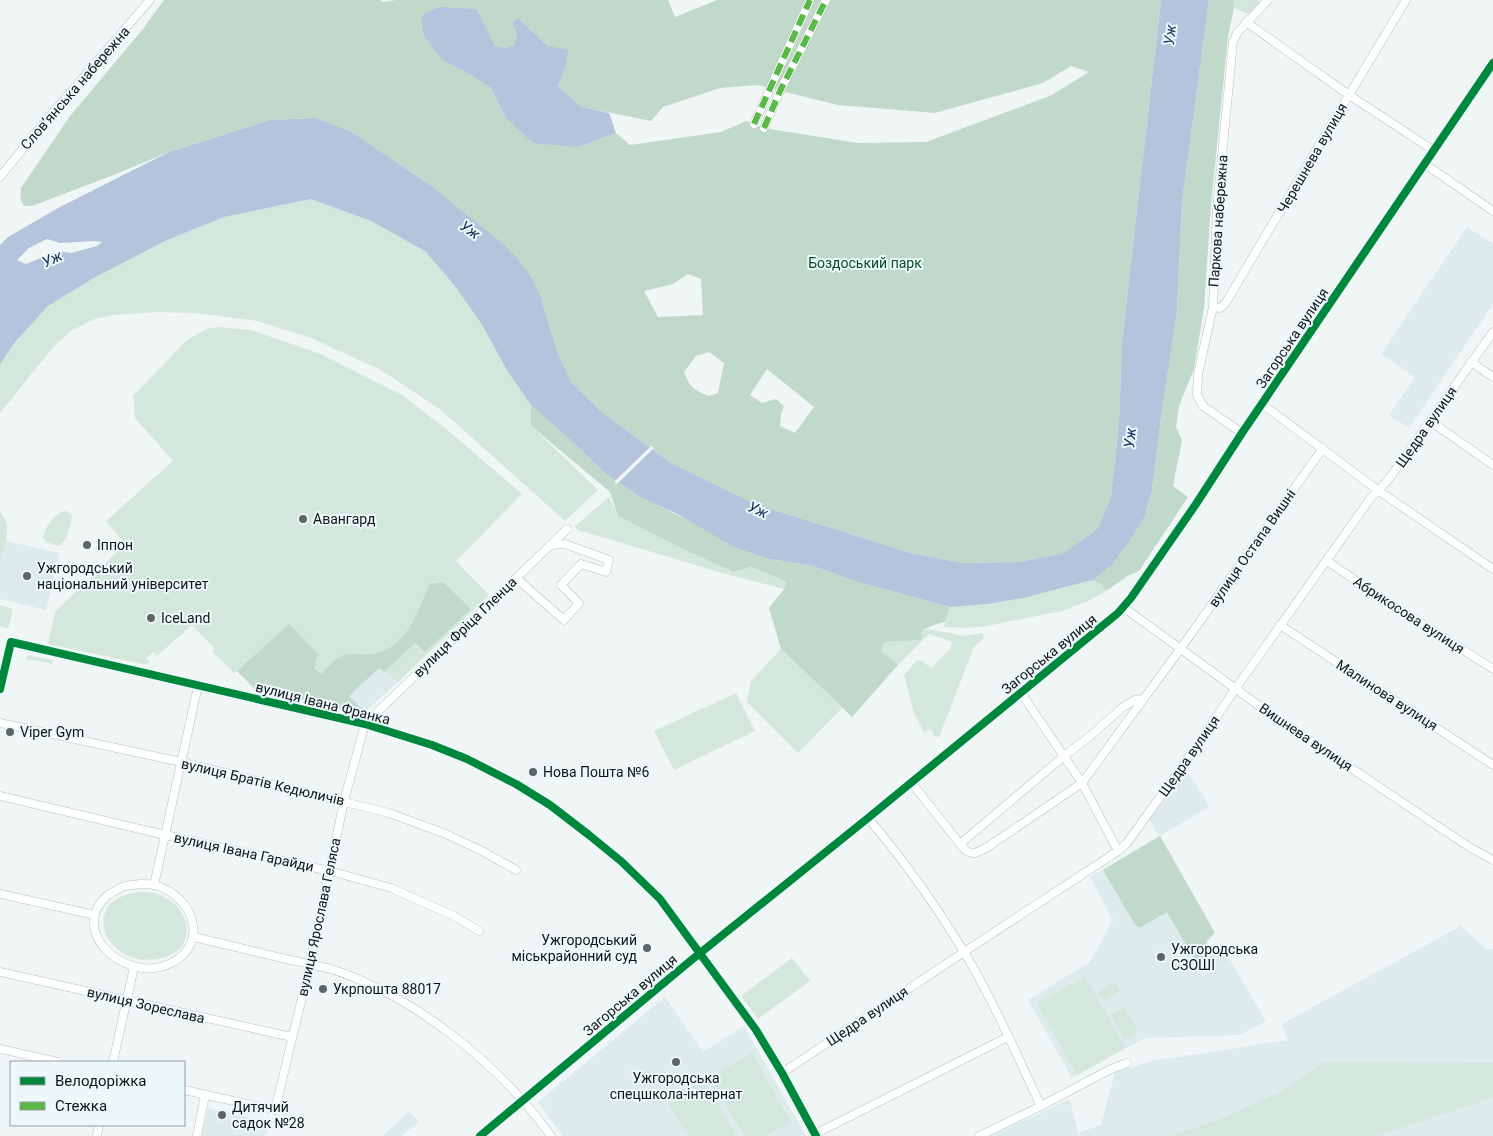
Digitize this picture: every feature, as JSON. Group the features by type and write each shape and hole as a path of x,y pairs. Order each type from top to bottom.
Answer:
{"street":[{"name":"Словʼянська набережна","path":"0,177 150,0"},
{"path":"754,124 810,0"},
{"path":"764,128 781,89 826,0"},
{"name":"Паркова набережна","path":"1242,432 1203,406 1197,395 1198,374 1213,307 1217,208 1232,42 1246,22 1268,0"},
{"name":"Черешнева вулиця","path":"1213,307 1220,308 1226,304 1406,0"},
{"path":"1246,22 1349,95 1433,150"},
{"name":"Загорська вулиця","path":"480,1136 1021,693 1123,607 1169,543 1242,432 1493,63"},
{"path":"1425,164 1493,211"},
{"name":"Щедра вулиця","path":"782,1073 1118,852 1192,754 1280,625 1370,499 1389,480 1493,332"},
{"path":"1471,362 1493,377"},
{"path":"1262,404 1378,491 1493,570"},
{"path":"1430,421 1493,464"},
{"name":"вулиця Остапа Вишні","path":"1082,783 1181,648 1323,448"},
{"name":"вулиця Фріца Гленца","path":"365,724 567,530"},
{"path":"516,578 564,620 579,603 561,585 581,564 606,572 609,560 565,544 550,545"},
{"name":"Абрикосова вулиця","path":"1326,561 1493,669"},
{"name":"Вишнева вулиця","path":"1123,607 1268,713 1431,822 1493,860"},
{"name":"Малинова вулиця","path":"1280,625 1493,765"},
{"name":"вулиця Івана Франка","path":"0,690 11,642 365,724 467,759 516,784 550,805 606,848 647,885 673,916 756,1030 816,1135"},
{"path":"154,885 198,686"},
{"path":"1021,693 1082,783 1118,852"},
{"path":"960,844 1123,707 1135,700 1143,699"},
{"name":"вулиця Братів Кедюличів","path":"0,723 181,762 389,813 438,831 482,851 516,870"},
{"name":"вулиця Ярослава Геляса","path":"206,1094 275,1110 310,964 344,801 365,724"},
{"path":"911,782 966,852 971,854 976,853 1082,783"},
{"name":"вулиця Івана Гарайди","path":"0,796 330,871 391,888 454,916 479,931"},
{"path":"868,818 918,880 964,952 995,1009 1040,1106"},
{"path":"154,885 175,896 187,908 194,928 194,937 184,955 163,966 143,969 120,961 104,948 95,930 95,915 98,906 112,892 124,886 154,885"},
{"path":"0,894 95,915"},
{"path":"194,937 330,969 383,991 418,1011 481,1059 523,1100 551,1136"},
{"path":"113,1061 134,967"},
{"name":"вулиця Зореслава","path":"0,972 292,1038"},
{"path":"816,1135 1008,1037"},
{"path":"0,1049 54,1061"},
{"path":"978,1136 1111,1069 1127,1063"},
{"path":"185,1090 206,1094 197,1136"}],"shaded area":[{"path":"1467,227 1493,244 1493,304 1409,428 1389,415 1415,377 1381,354"},
{"name":"Ужгородський національний університет","path":"0,512 7,524 6,541 60,553 46,610 0,599"},
{"path":"379,668 398,682 365,712 349,696"},
{"name":"Ужгородська СЗОШІ","path":"1187,772 1202,793 1209,807 1160,836 1215,933 1206,942 1213,953 1223,948 1266,1021 1240,1035 1145,1038 1072,1078 1028,1000 1090,962 1113,920 1090,877 1159,836 1149,819"},
{"path":"1461,926 1486,949 1493,949 1493,1136 991,1136 1070,1099 1078,1133 1101,1125 1115,1072 1152,1061 1288,1040 1282,1024"},
{"name":"Ужгородська спецшкола-інтернат","path":"665,997 703,1052 744,1026 806,1136 563,1136 538,1102"},
{"name":"Дитячий садок №28","path":"208,1108 268,1122 265,1136 201,1136"},
{"path":"409,1112 419,1121 402,1136 382,1136"}],"green space":[{"name":"Боздоський парк","path":"164,0 380,0 383,2 396,0 668,0 675,17 717,0 1161,0 1122,341 1119,422 1111,497 1097,529 1064,553 1019,562 963,563 911,553 755,504 671,463 604,414 571,382 557,351 541,298 427,183 352,132 316,118 270,120 169,152 32,206 24,206 21,188 70,116 142,30","holes":["477,9 495,46 506,48 514,45 517,35 518,18 548,46 565,70 558,86 582,107 651,121 663,107 720,88 757,85 838,105 935,113 1043,83 1071,66 1089,72 1050,96 926,142 858,143 764,128 746,121 721,132 630,145 616,133 578,147 505,117 491,88 464,71 443,61","688,274 701,279 703,315 658,317 644,291 673,284","709,352 724,363 718,393 709,396 696,390 689,382 684,372 696,356","767,369 814,407 795,433 780,426 784,406 776,399 762,403 750,395"]},
{"path":"1209,0 1233,0 1234,8 1228,36 1211,205 1204,308 1194,369 1179,406 1176,427 1182,440 1173,486 1188,497 1139,571 1129,575 1106,591 1101,584 1093,580 1113,564 1131,539 1145,516 1152,490 1177,312 1182,202"},
{"path":"1233,0 1258,0 1261,4 1248,14 1234,8"},
{"path":"311,199 371,221 425,251 454,285 481,323 508,372 531,405 531,426 598,490 565,521 441,410 381,370 311,338 257,321 196,313 156,312 114,315 95,319 71,331 55,345 0,413 0,364 16,341 48,306 92,279 165,241 224,217"},
{"name":"Авангард","path":"218,327 251,330 321,354 402,395 445,428 522,494 456,561 489,595 398,682 379,668 349,696 365,712 362,714 255,689 237,671 234,673 212,651 214,648 192,625 157,656 153,652 146,658 150,663 142,664 48,644 55,612 125,544 106,521 173,461 135,418 133,396 187,340 206,329"},
{"path":"531,405 606,474 642,498 769,559 813,566 858,582 950,607 945,622 922,630 921,640 885,642 881,651 898,665 852,717 781,649 769,608 784,589 787,582 751,567 734,572 687,551 618,516 610,492 531,426"},
{"path":"609,497 618,516 687,551 734,572 750,567 788,582 784,589 729,575 578,530 575,526"},
{"path":"66,511 72,516 64,541 58,546 46,542 43,537 49,524 58,514"},
{"path":"0,512 4,518 7,531 0,565"},
{"path":"1093,580 1101,584 1106,591 1088,601 1062,611 987,626 969,628 944,627 950,607 1022,597"},
{"path":"443,582 471,609 425,652 415,643 384,672 379,668 349,696 365,712 362,714 255,689 237,671 289,624 318,654 314,668 322,674 339,657 351,654 381,652 391,647 406,632 417,614 430,584"},
{"path":"0,605 13,609 7,628 0,626"},
{"path":"929,629 964,636 983,633 984,638 974,647 939,737 933,736 933,732 929,729 924,733 914,713 904,675 917,660 922,661 931,668 950,649 952,642 929,634 898,665 881,651 885,642 921,640 922,630"},
{"path":"781,649 842,708 798,753 747,702 751,681"},
{"path":"27,655 53,660 52,664 26,659"},
{"path":"736,693 755,731 674,770 654,731"},
{"path":"1160,836 1215,933 1206,942 1213,953 1196,962 1167,912 1139,928 1134,923 1103,870"},
{"path":"139,892 154,893 167,898 184,916 187,927 186,938 181,947 171,955 157,959 139,959 124,953 112,944 105,932 104,919 108,907 120,898"},
{"path":"792,958 810,981 758,1019 741,996"},
{"path":"1085,977 1125,1048 1077,1075 1037,1003"},
{"path":"1115,982 1120,991 1103,1000 1097,991"},
{"path":"1124,1007 1138,1031 1125,1039 1111,1014"},
{"path":"752,1053 791,1122 766,1136 744,1136 710,1077"},
{"path":"1324,1062 1493,1063 1493,1098 1377,1136 1170,1136 1214,1122 1285,1090"},
{"path":"702,1080 736,1133 732,1136 688,1136 668,1104"}],"water":[{"name":"Уж","path":"1161,0 1209,0 1182,202 1177,312 1152,490 1145,516 1113,564 1093,580 1023,598 987,604 950,607 858,582 813,566 769,559 734,547 679,515 642,498 606,474 531,405 508,372 481,323 454,285 425,251 371,221 311,199 224,217 165,241 92,279 48,306 16,341 0,364 0,245 8,237 58,208 169,152 270,120 316,118 352,132 427,183 501,242 518,259 532,278 541,298 557,351 571,382 604,414 671,463 755,504 911,553 963,563 1019,562 1064,553 1097,529 1111,497 1119,422 1122,341","holes":["47,239 60,243 102,242 97,246 71,253 58,251 26,264 17,260 29,248"]},
{"path":"439,7 477,9 495,46 506,48 514,45 517,35 513,23 518,18 548,46 568,50 565,70 558,86 582,107 609,113 616,133 578,147 533,143 505,117 491,88 464,71 443,61 424,35 421,16"}],"pier":[{"path":"651,446 654,448 617,484 614,482"}],"marked path":[{"path":"754,124 810,0"},
{"path":"764,128 781,89 826,0"}],"cycle path":[{"path":"480,1136 689,962 1118,613 1131,598 1196,504 1242,433 1493,63"},
{"path":"0,689 11,642 365,724 432,745 467,759 516,784 550,805 589,835 622,862 660,899 756,1030 816,1136"}],"place":[{"name":"Авангард","path":"303,519"},
{"name":"Іппон","path":"87,545"},
{"name":"Ужгородський національний університет","path":"27,576"},
{"name":"IceLand","path":"151,618"},
{"name":"Viper Gym","path":"10,732"},
{"name":"Нова Пошта №6","path":"533,772"},
{"name":"Ужгородський міськрайонний суд","path":"647,948"},
{"name":"Ужгородська СЗОШІ","path":"1161,957"},
{"name":"Укрпошта 88017","path":"323,989"},
{"name":"Ужгородська спецшкола-інтернат","path":"676,1062"},
{"name":"Дитячий садок №28","path":"222,1115"}]}
